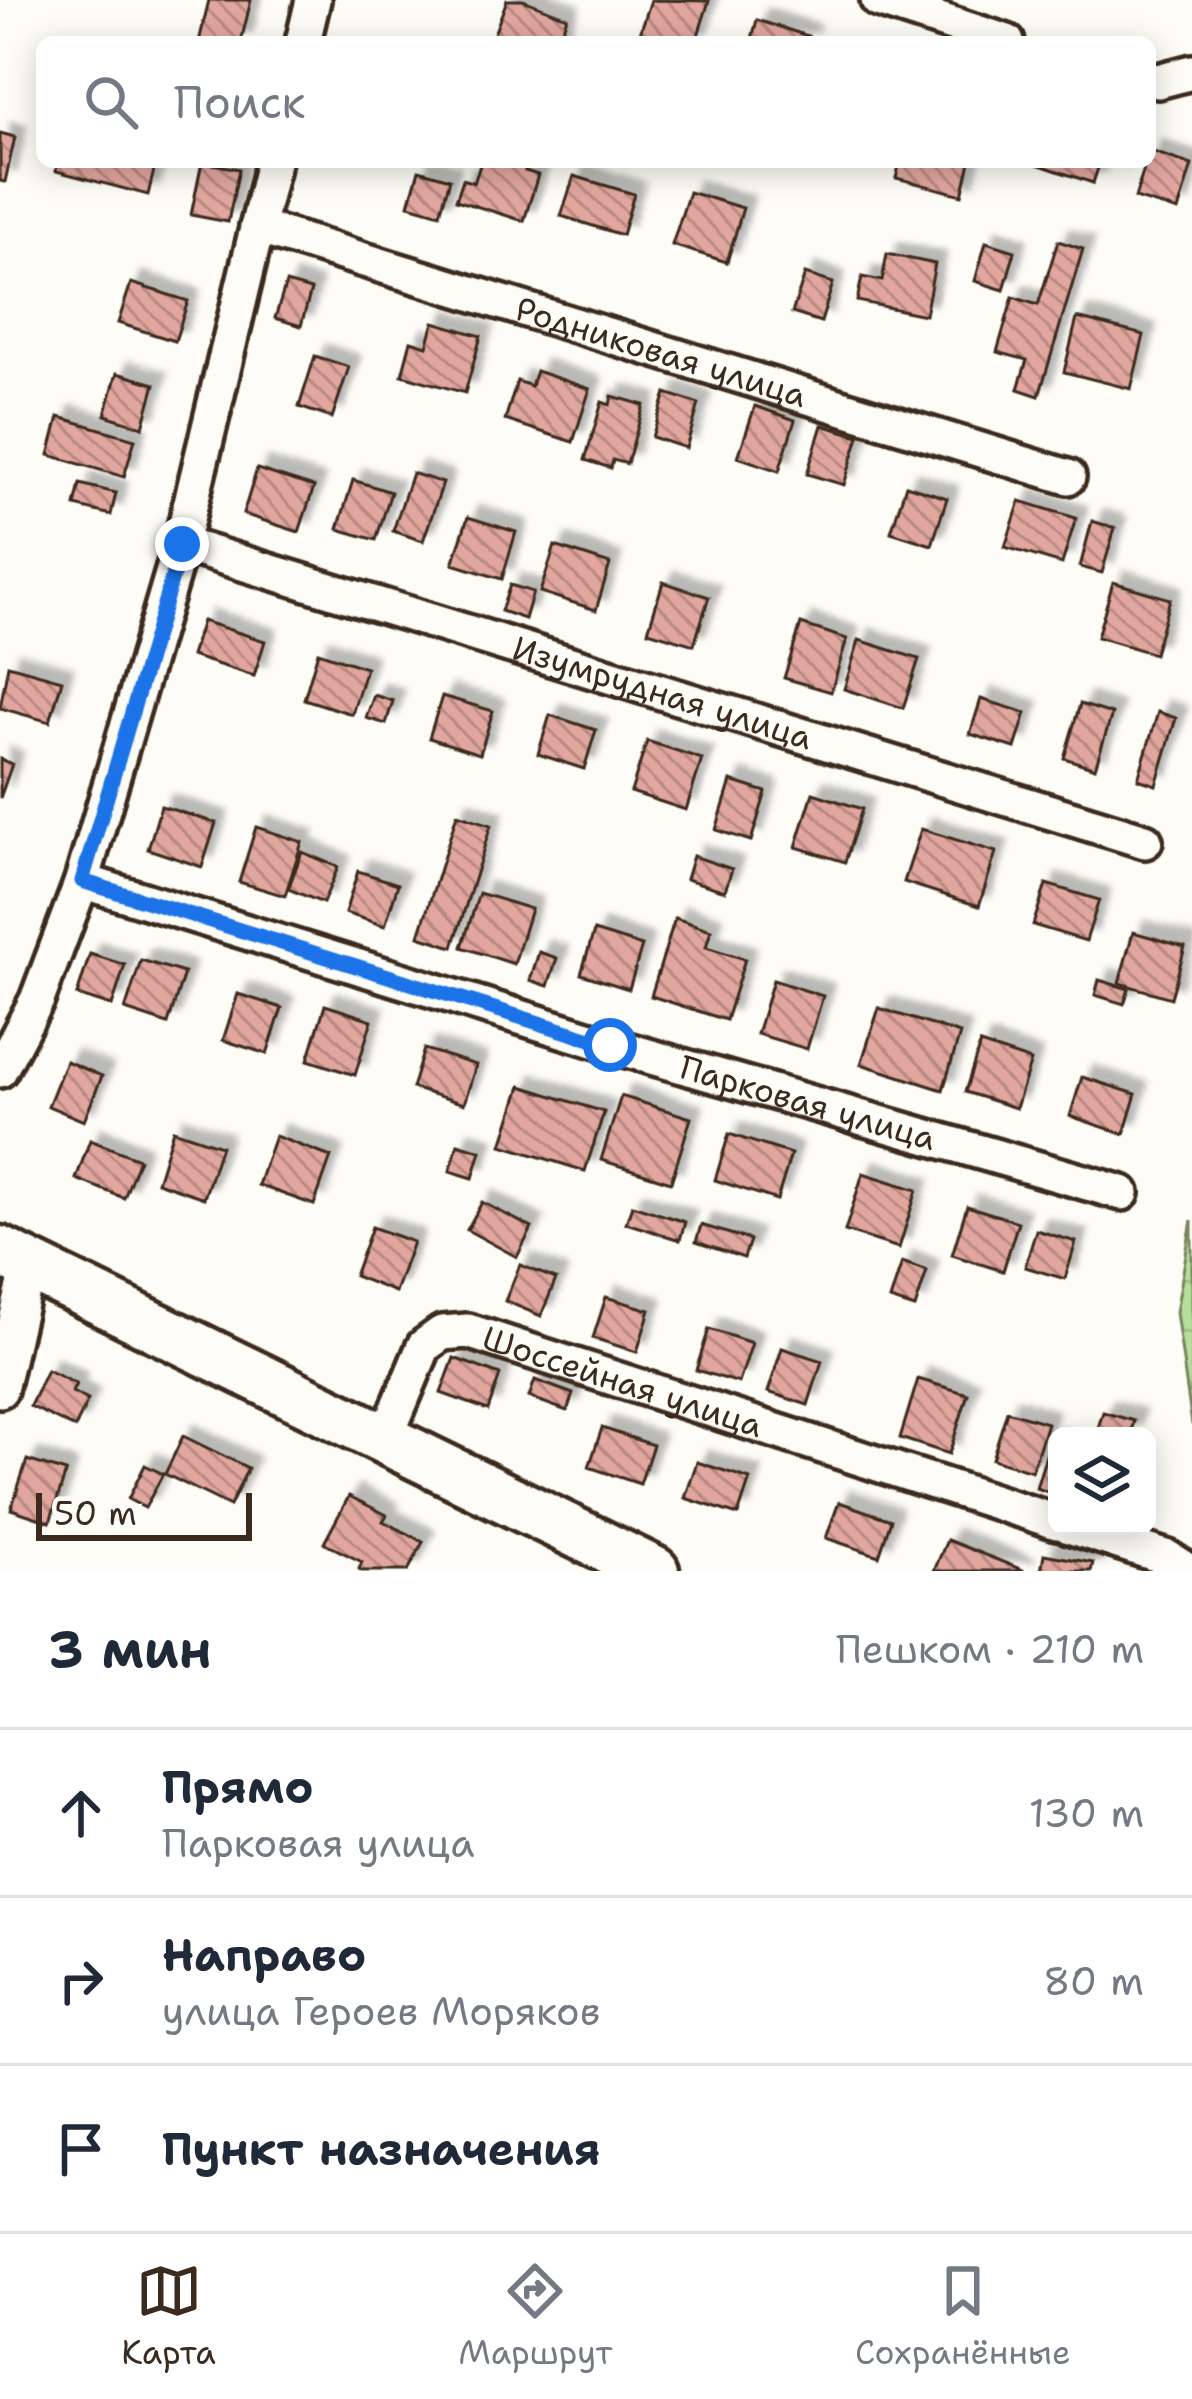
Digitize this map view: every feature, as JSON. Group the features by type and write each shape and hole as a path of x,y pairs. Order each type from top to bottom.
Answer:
{"main road":[{"path":"14,1258 654,1571"}],"street":[{"path":"304,36 313,0"},
{"path":"878,0 989,36"},
{"path":"1156,81 1192,72"},
{"path":"0,1070 37,1000 82,881 182,544 272,168"},
{"name":"Родниковая улица","path":"257,227 1068,477"},
{"name":"Изумрудная улица","path":"182,544 1145,841"},
{"name":"Парковая улица","path":"82,881 610,1045 1122,1192"},
{"path":"0,1390 14,1258"},
{"name":"Шоссейная улица","path":"384,1442 424,1346 442,1333 468,1330 1048,1519"},
{"path":"1097,1535 1168,1558 1188,1571"}],"green space":[{"path":"1192,1220 1192,1425 1176,1312"}],"building":[{"path":"209,0 251,0 242,36 200,36"},
{"path":"507,0 523,0 567,17 560,36 493,36"},
{"path":"651,0 709,1 698,36 639,36"},
{"path":"757,20 808,36 753,36"},
{"path":"0,133 15,137 5,182 0,181"},
{"path":"1156,153 1192,165 1178,211 1135,198 1144,168 1156,168"},
{"path":"57,168 155,168 148,195"},
{"path":"201,168 239,169 228,222 191,215"},
{"path":"479,168 526,168 538,175 524,221 456,200 463,179 474,183"},
{"path":"898,168 969,168 962,195 896,178"},
{"path":"1049,168 1098,168 1093,183"},
{"path":"419,170 450,179 440,214 409,205"},
{"path":"574,176 634,194 622,235 561,216"},
{"path":"689,192 743,208 727,262 672,245"},
{"path":"1058,241 1083,249 1039,396 1018,389 1027,360 997,352 1013,297 1038,305"},
{"path":"986,242 1015,251 1004,290 975,281"},
{"path":"887,254 935,264 925,315 857,301 862,277 882,281"},
{"path":"805,274 833,283 821,322 792,313"},
{"path":"131,283 188,301 175,341 118,323"},
{"path":"286,283 311,290 301,326 275,318"},
{"path":"1077,318 1144,335 1131,389 1064,372"},
{"path":"434,322 481,336 465,393 402,375 411,341 427,346"},
{"path":"315,356 349,367 332,418 299,407"},
{"path":"536,371 590,389 573,442 505,420 517,381 531,386"},
{"path":"117,373 155,384 143,427 105,415"},
{"path":"666,393 699,404 686,448 652,437"},
{"path":"612,396 644,405 627,464 613,460 611,468 585,460 602,402 610,405"},
{"path":"755,406 795,420 779,471 738,457"},
{"path":"59,417 135,439 124,477 49,455"},
{"path":"822,425 859,436 844,485 807,474"},
{"path":"257,469 314,487 299,532 243,514"},
{"path":"412,473 443,483 423,541 393,531"},
{"path":"353,480 391,492 376,540 338,529"},
{"path":"80,484 116,493 111,515 75,506"},
{"path":"906,485 947,498 932,545 891,532"},
{"path":"1020,501 1076,518 1062,564 1005,547"},
{"path":"468,517 516,532 502,579 453,564"},
{"path":"1092,521 1115,528 1102,573 1080,567"},
{"path":"555,546 610,564 596,610 540,592"},
{"path":"663,582 709,597 694,645 648,631"},
{"path":"1113,582 1170,599 1154,654 1097,637"},
{"path":"510,585 533,592 525,619 501,611"},
{"path":"202,621 265,641 254,676 191,656"},
{"path":"801,624 847,639 831,692 784,678"},
{"path":"859,640 919,659 903,708 844,689"},
{"path":"318,652 366,668 352,714 304,699"},
{"path":"8,665 62,680 50,722 0,708"},
{"path":"374,695 393,701 386,724 366,718"},
{"path":"442,696 493,711 480,754 429,738"},
{"path":"981,699 1026,713 1015,748 970,734"},
{"path":"1080,704 1112,714 1095,768 1064,758"},
{"path":"1158,712 1176,718 1156,785 1138,779"},
{"path":"550,715 596,730 584,769 538,754"},
{"path":"647,741 702,759 686,810 631,792"},
{"path":"0,759 12,764 0,798"},
{"path":"731,781 766,792 751,841 716,830"},
{"path":"813,793 862,809 845,862 796,847"},
{"path":"161,806 216,823 202,867 148,849"},
{"path":"457,814 491,825 453,947 419,936"},
{"path":"256,827 302,842 285,896 239,882"},
{"path":"921,829 996,852 979,906 904,882"},
{"path":"302,852 338,867 323,903 288,889"},
{"path":"693,856 732,869 725,891 686,879"},
{"path":"358,871 398,884 385,926 345,913"},
{"path":"1046,884 1099,900 1086,941 1033,925"},
{"path":"479,893 531,909 514,964 462,947"},
{"path":"675,918 711,930 706,947 745,959 726,1020 651,996"},
{"path":"594,931 642,946 629,989 581,974"},
{"path":"1133,932 1185,947 1171,998 1119,983"},
{"path":"539,952 557,958 548,986 530,980"},
{"path":"90,954 125,965 112,1006 77,995"},
{"path":"141,960 184,973 168,1024 125,1010"},
{"path":"773,980 823,996 807,1049 757,1034"},
{"path":"1099,980 1129,989 1124,1004 1095,995"},
{"path":"238,994 282,1008 267,1054 223,1040"},
{"path":"325,1005 372,1020 355,1075 308,1060"},
{"path":"879,1008 960,1034 943,1090 861,1064"},
{"path":"980,1044 1031,1061 1016,1108 965,1092"},
{"path":"424,1049 476,1065 464,1104 412,1088"},
{"path":"66,1061 102,1076 84,1121 48,1106"},
{"path":"1082,1077 1136,1094 1124,1134 1070,1116"},
{"path":"521,1086 604,1112 585,1171 502,1145"},
{"path":"621,1096 691,1118 671,1182 601,1160"},
{"path":"173,1130 221,1146 204,1198 157,1182"},
{"path":"729,1134 791,1154 777,1200 715,1180"},
{"path":"275,1136 331,1157 314,1205 258,1185"},
{"path":"90,1140 139,1159 124,1198 76,1179"},
{"path":"458,1144 481,1151 473,1178 450,1171"},
{"path":"863,1173 917,1190 899,1248 845,1231"},
{"path":"482,1202 532,1228 517,1257 467,1230"},
{"path":"632,1205 685,1222 680,1240 626,1223"},
{"path":"967,1206 1018,1222 1003,1271 952,1255"},
{"path":"701,1225 750,1240 744,1258 696,1242"},
{"path":"372,1227 413,1242 395,1292 354,1276"},
{"path":"1036,1230 1076,1242 1065,1279 1025,1267"},
{"path":"902,1262 927,1271 915,1308 890,1300"},
{"path":"520,1265 556,1279 541,1316 505,1301"},
{"path":"606,1297 650,1310 637,1352 593,1338"},
{"path":"709,1329 752,1343 739,1383 696,1370"},
{"path":"782,1348 822,1361 808,1405 768,1392"},
{"path":"454,1358 500,1375 488,1410 441,1393"},
{"path":"47,1370 76,1384 72,1392 88,1400 75,1428 30,1406"},
{"path":"918,1379 968,1394 949,1454 900,1438"},
{"path":"535,1380 573,1394 567,1411 529,1397"},
{"path":"1007,1411 1047,1423 1032,1471 992,1459"},
{"path":"1103,1412 1134,1421 1132,1427 1098,1427"},
{"path":"602,1428 653,1445 640,1484 589,1467"},
{"path":"183,1436 248,1468 230,1506 165,1474"},
{"path":"1048,1449 1048,1492 1036,1488"},
{"path":"27,1460 66,1472 50,1522 11,1509"},
{"path":"697,1462 750,1479 738,1515 685,1498"},
{"path":"145,1465 163,1474 145,1508 128,1499"},
{"path":"349,1496 387,1515 383,1521 423,1542 408,1571 362,1571 362,1562 324,1543"},
{"path":"839,1502 891,1520 879,1556 826,1538"},
{"path":"947,1540 1023,1570 1023,1571 934,1571"},
{"path":"1044,1554 1093,1563 1091,1571 1041,1571"}],"route":[{"path":"182,544 82,881 610,1045"}]}
